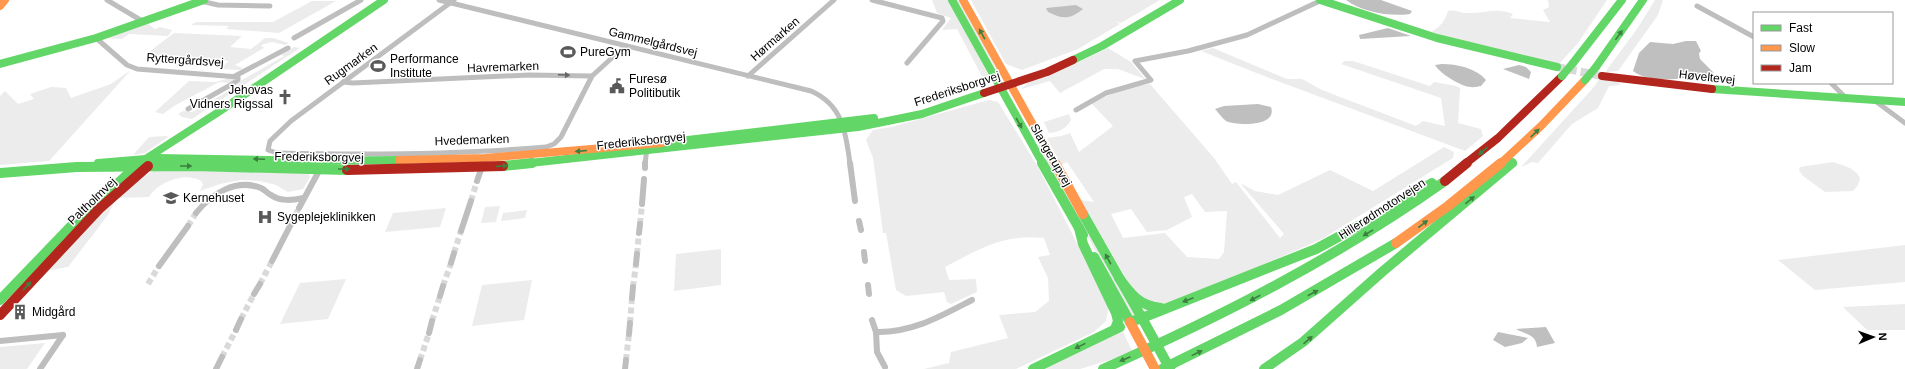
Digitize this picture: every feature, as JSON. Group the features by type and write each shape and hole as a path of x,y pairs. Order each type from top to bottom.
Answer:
{"main road":[{"path":"0,6 5,0"},
{"name":"Paltholmvej","path":"0,315 99,209 147,162 384,0"},
{"name":"Slangerupvej","path":"952,0 972,38 1033,127 1170,369"},
{"name":"Slangerupvej","path":"963,0 1004,84 1079,228 1156,369"},
{"name":"Frederiksborgvej","path":"1004,84 1072,55 1169,0"},
{"name":"Frederiksborgvej","path":"158,158 483,162 572,160 647,149 843,126 905,113 1047,72 1080,58 1180,0"},
{"path":"1321,0 1379,21 1442,40 1557,67"},
{"name":"Hillerødmotorvejen","path":"1102,369 1221,315 1302,274 1398,215 1458,172 1500,138 1562,76 1622,0"},
{"path":"1162,369 1243,330 1322,288 1374,257 1418,228 1478,183 1521,147 1552,116 1596,67 1643,0"},
{"path":"0,64 96,38 203,1"},
{"name":"Høveltevej","path":"1602,76 1712,90 1905,102"},
{"name":"Paltholmvej","path":"147,162 158,158 213,116"},
{"path":"1264,369 1296,350 1309,340 1353,296 1488,186 1517,159 1521,147"},
{"name":"Frederiksborgvej","path":"76,167 136,167 147,162"},
{"name":"Frederiksborgvej","path":"0,173 147,162 320,170 422,169 483,162"},
{"name":"Paltholmvej","path":"0,300 76,221 136,167"},
{"path":"1033,369 1130,322 1316,249 1388,210 1434,181 1458,172"},
{"path":"1079,228 1082,244 1116,313 1118,321 1115,329"},
{"path":"1119,278 1140,305 1152,308 1167,308"}],"street":[{"path":"108,0 144,22"},
{"path":"294,38 361,0"},
{"name":"Gammelgårdsvej","path":"439,0 452,1 625,46 807,90 820,95 834,106 843,126 856,201"},
{"name":"Hørmarken","path":"748,76 834,0"},
{"path":"872,0 942,18 943,21 907,63"},
{"path":"1076,110 1106,93 1151,80 1135,61 1188,51 1247,35 1321,0"},
{"path":"203,1 218,5 270,6"},
{"name":"Rugmarken","path":"268,150 270,141 278,131 452,1"},
{"path":"1697,6 1753,35"},
{"name":"Ryttergårdsvej","path":"96,38 127,64 137,69 235,76 288,48"},
{"name":"Hvedemarken","path":"268,150 277,153 402,154 471,152 546,147 554,144 561,137 592,76 625,46"},
{"name":"Havremarken","path":"343,82 353,83 529,75 592,76"},
{"name":"Ryttergårdsvej","path":"188,110 234,83 238,80 238,77 235,76"},
{"path":"1832,84 1847,99"},
{"path":"1874,100 1905,123"},
{"path":"645,168 647,149"},
{"path":"299,208 326,161"},
{"path":"477,182 483,162"},
{"path":"642,204 644,179"},
{"path":"196,213 203,203 217,192 238,186 258,187 278,200 304,198"},
{"path":"461,232 470,201"},
{"path":"859,221 861,230"},
{"path":"272,261 291,224"},
{"path":"639,233 640,224"},
{"path":"159,266 188,226"},
{"path":"864,252 865,261"},
{"path":"451,263 454,253"},
{"path":"636,264 637,254"},
{"path":"254,294 260,284"},
{"path":"868,285 869,294"},
{"path":"440,296 443,286"},
{"path":"632,298 634,287"},
{"path":"876,332 885,333 920,327 972,300"},
{"path":"236,330 241,319"},
{"path":"872,320 876,332 877,352 885,367"},
{"path":"429,333 432,321"},
{"path":"629,334 630,323"},
{"path":"0,342 63,335 40,369"},
{"path":"216,369 222,357"},
{"path":"417,369 420,360"},
{"path":"626,360 626,369"}],"shaded area":[{"path":"932,0 949,0 989,76 985,82 957,29 942,30 951,18 937,13"},
{"path":"956,0 959,0 1001,74 999,75"},
{"path":"971,0 1160,0 1121,23 1115,21 1120,24 1078,49 1022,70 1006,64"},
{"path":"1346,0 1381,0 1412,11 1410,14 1402,15 1376,13 1360,8"},
{"path":"1548,0 1607,0 1578,43 1559,64 1478,45 1431,32 1440,26 1448,11 1472,13 1501,11 1513,14 1510,18 1550,22 1543,10 1549,7"},
{"path":"1655,0 1663,0 1658,15 1618,71 1607,72 1606,71 1637,29"},
{"path":"312,1 336,1 279,33 226,29 229,26 191,25 196,22 273,22"},
{"path":"1076,5 1083,9 1074,15 1067,17 1054,15 1048,12 1046,8"},
{"path":"148,24 155,29 160,27 172,30 168,36 129,34 122,39 105,38"},
{"path":"1388,28 1411,36 1360,39 1359,35"},
{"path":"174,33 242,36 230,47 251,49 265,38 273,38 289,43 285,45 272,42 261,45 264,48 235,65 243,68 240,70 220,69 229,61 146,54"},
{"path":"1686,41 1696,41 1701,51 1699,53 1700,59 1714,73 1684,78 1661,79 1641,76 1633,71 1639,53 1650,42 1673,44"},
{"path":"294,47 300,48 192,119 182,117 178,114 183,111 192,112 234,88 242,80 284,56 281,55"},
{"path":"1108,48 1131,62 1145,79 1118,69 1104,69 1060,93 1050,81 1021,89 1028,83"},
{"path":"1213,48 1287,79 1302,79 1322,90 1416,126 1423,121 1445,126 1441,98 1341,64 1345,61 1353,61 1430,86 1434,82 1456,86 1460,88 1458,123 1481,129 1483,136 1465,151 1201,51"},
{"path":"1435,65 1454,65 1472,70 1477,72 1486,80 1481,86 1472,87 1462,85 1446,75"},
{"path":"1519,65 1526,67 1531,72 1529,79 1503,69"},
{"path":"131,70 49,161 0,165 0,96 5,91 18,104 34,99 30,94 51,87 66,88 71,98 111,84"},
{"path":"230,78 235,79 232,83 219,82 174,106 163,114 155,112 189,81 216,82"},
{"path":"1600,78 1619,82 1620,85 1609,86 1598,108 1572,124 1538,163 1532,162 1521,167 1593,88"},
{"path":"1150,84 1214,158 1232,184 1236,182 1280,238 1284,234 1240,183 1255,191 1278,195 1330,170 1373,191 1444,147 1454,152 1453,158 1322,239 1251,270 1163,304 1151,305 1137,298 1081,200 1094,202 1067,162 1061,165 1047,138 1070,133 1079,152 1113,126 1092,104 1112,94","holes":["1192,194 1205,212 1227,211 1224,252 1219,259 1187,257 1165,233 1123,238 1111,214 1131,209 1147,232 1167,230 1192,217 1184,197"]},
{"path":"989,100 998,102 1038,167 1109,306 1106,321 1094,332 1016,369 924,369 949,363 951,352 1008,338 999,315 1035,312 1049,301 1048,278 1038,257 1050,255 1044,238 1029,237 1016,238 992,244 969,254 945,267 949,280 976,279 977,292 951,304 947,302 944,292 906,296 896,290 886,233 883,233 873,158 866,140 873,130 891,127"},
{"path":"1258,104 1271,107 1272,114 1263,122 1247,124 1231,123 1226,121 1215,109 1224,106"},
{"path":"1069,114 1071,120 1065,128 1049,133 1044,122"},
{"path":"149,137 168,137 145,153 133,155"},
{"path":"1040,144 1136,315 1132,317 1037,145"},
{"path":"1833,162 1849,167 1858,174 1860,178 1858,185 1853,191 1825,192 1803,176 1799,170 1800,167"},
{"path":"159,169 236,172 308,172 310,177 303,189 288,192 276,185 260,181 241,180 220,184 200,191 203,184 201,181 195,178 187,177 165,183 149,197 116,198 108,215 68,267 45,271 83,229 114,199 144,176"},
{"path":"500,206 496,222 481,223 485,207"},
{"path":"446,208 440,227 385,232 393,213"},
{"path":"527,210 525,218 501,221 503,213"},
{"path":"1905,245 1905,282 1815,290 1778,260"},
{"path":"721,249 721,285 674,291 676,254"},
{"path":"346,279 328,319 280,324 300,283"},
{"path":"532,280 524,320 472,326 482,285"},
{"path":"1905,304 1905,330 1867,330 1843,307"},
{"path":"1546,327 1555,343 1537,347 1533,337 1516,329"},
{"path":"1123,332 1133,353 1080,369 1040,369 1114,333"},
{"path":"1498,332 1528,338 1522,343 1505,347 1493,340"},
{"path":"45,343 27,369 0,369 0,347"}],"tunnel":[{"path":"1557,67 1602,76"},
{"path":"471,201 477,181"},
{"path":"640,224 642,204"},
{"path":"291,224 299,208"},
{"path":"188,226 196,213"},
{"path":"454,253 461,231"},
{"path":"637,254 639,233"},
{"path":"260,284 272,261"},
{"path":"443,286 451,263"},
{"path":"633,287 636,264"},
{"path":"148,284 159,266"},
{"path":"241,319 254,294"},
{"path":"432,321 440,296"},
{"path":"630,323 632,298"},
{"path":"222,357 236,330"},
{"path":"420,360 429,333"},
{"path":"626,360 629,334"}],"traffic: fast":[{"path":"0,64 96,38 204,0"},
{"path":"147,158 217,113 384,0"},
{"path":"952,0 991,73 1083,235"},
{"path":"1073,60 1102,46 1180,0"},
{"path":"1320,0 1437,38 1557,67"},
{"path":"1573,63 1622,0"},
{"path":"1596,67 1643,0"},
{"path":"1562,76 1573,63"},
{"path":"1585,80 1596,67"},
{"path":"1712,89 1905,102"},
{"path":"503,166 572,160 858,127 922,114 984,93"},
{"path":"662,143 874,118"},
{"path":"98,163 158,158 326,161 399,160"},
{"path":"1264,369 1278,361 1303,342 1382,272 1513,163"},
{"path":"0,300 76,221 137,166"},
{"path":"0,173 77,167 193,166 347,170"},
{"path":"1103,369 1236,307 1322,261 1364,236 1445,181"},
{"path":"1142,318 1316,249 1388,210 1432,183"},
{"path":"1083,214 1142,318 1130,322 1094,257"},
{"path":"1079,228 1083,244 1116,313 1118,321 1115,329"},
{"path":"1162,369 1252,326 1339,278 1396,243"},
{"path":"1119,278 1132,295 1141,303 1161,308"},
{"path":"1142,318 1170,369"},
{"path":"1033,369 1120,327"}],"traffic: slow":[{"path":"0,6 5,0"},
{"path":"963,0 1083,214"},
{"path":"1396,243 1423,225 1496,168 1541,126 1585,80"},
{"path":"399,160 485,158 662,143"},
{"path":"1130,322 1155,369"}],"traffic: jam":[{"path":"984,93 1047,72 1073,60"},
{"path":"1445,181 1498,138 1562,76"},
{"path":"1602,76 1712,89"},
{"path":"0,315 99,209 148,166"},
{"path":"347,170 503,166"}],"place":[{"name":"PureGym","path":"568,52"},
{"name":"Performance Institute","path":"378,66"},
{"name":"Furesø Politibutik","path":"617,86"},
{"name":"Jehovas Vidners Rigssal","path":"285,97"},
{"name":"Kernehuset","path":"171,198"},
{"name":"Sygeplejeklinikken","path":"265,217"},
{"name":"Midgård","path":"20,312"}]}
